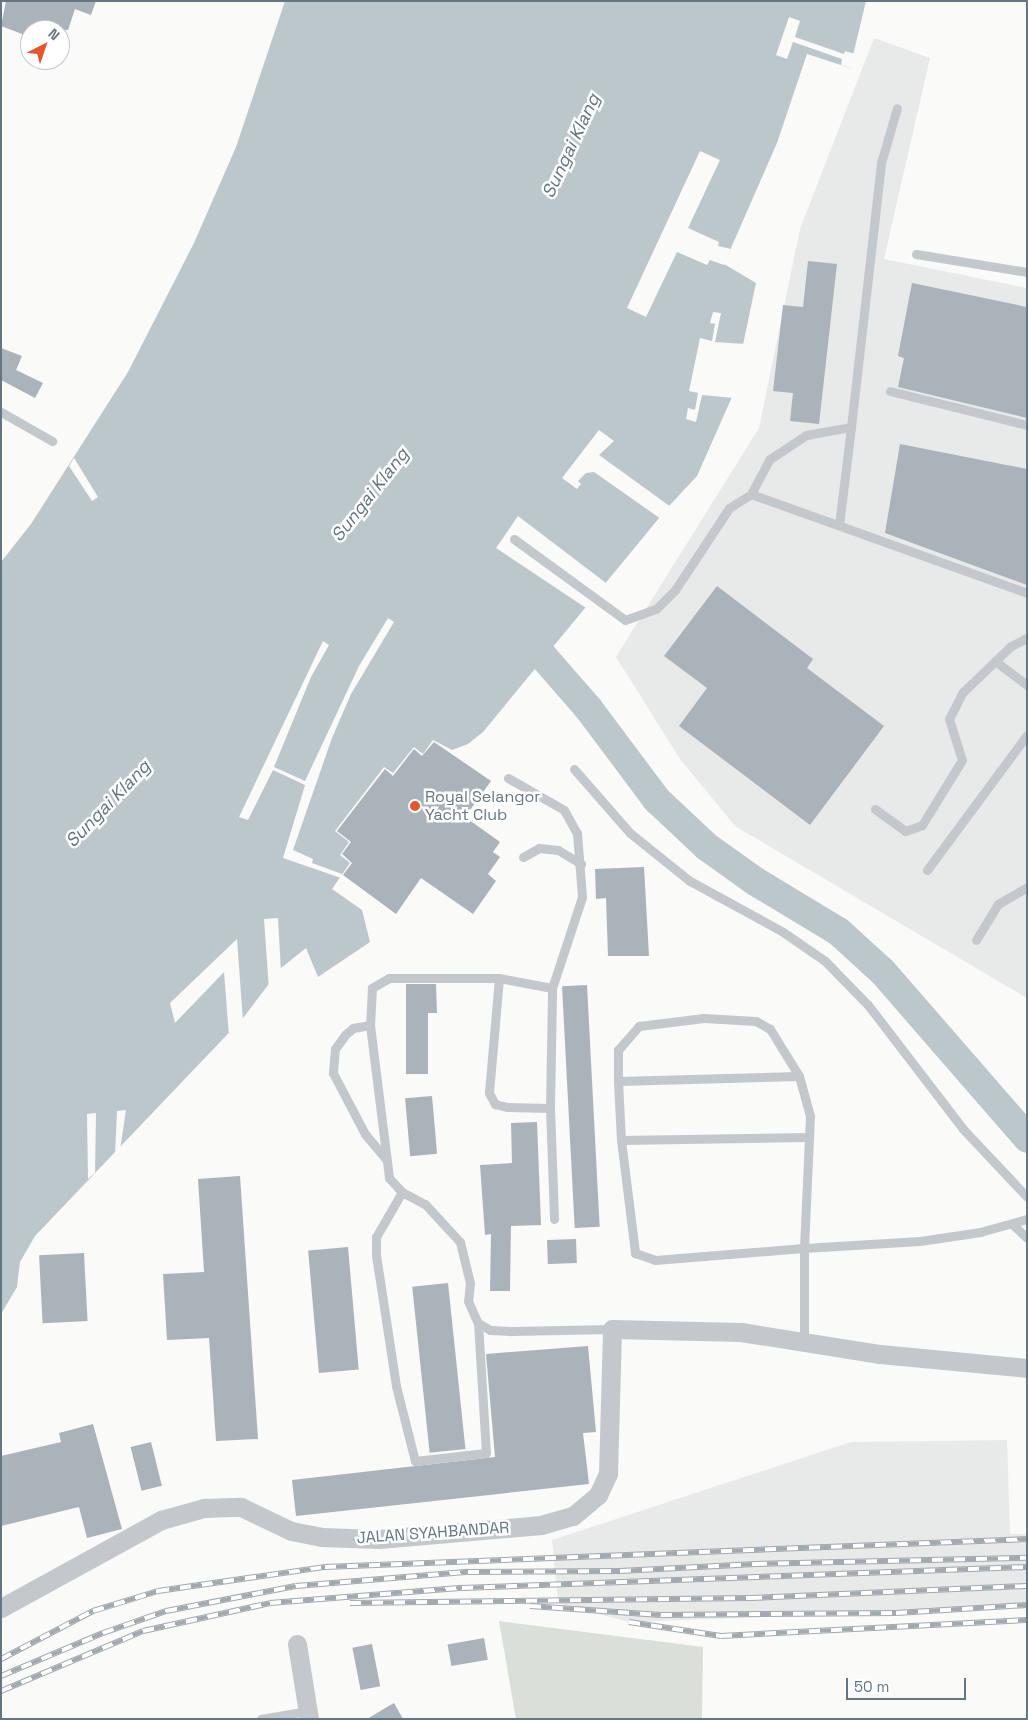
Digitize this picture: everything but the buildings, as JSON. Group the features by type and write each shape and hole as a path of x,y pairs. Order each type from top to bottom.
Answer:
{"street":[{"path":"612,1329 741,1332 880,1354 1027,1368"},
{"name":"JALAN SYAHBANDAR","path":"1,1608 161,1520 204,1508 242,1507 291,1532 321,1537 379,1539 541,1525 573,1516 598,1495 608,1474 612,1329"},
{"path":"297,1644 308,1715"}],"lane":[{"path":"839,525 881,163 897,108"},
{"path":"916,254 1027,272"},
{"path":"890,391 1027,425"},
{"path":"1,412 52,442"},
{"path":"514,538 625,620 656,609 675,590 729,508 751,494 770,459 806,435 851,427"},
{"path":"751,494 1027,593"},
{"path":"875,809 905,831 922,825 962,760 949,719 963,692 1011,646 1027,638"},
{"path":"995,661 1027,685"},
{"path":"927,870 1027,735"},
{"path":"574,769 630,833 690,881 783,932 825,961 868,1005 964,1129 1027,1197"},
{"path":"508,778 564,810 577,833 581,864 582,897 552,988 550,1108 554,1219"},
{"path":"522,857 539,848 558,850 581,864"},
{"path":"976,940 998,904 1027,887"},
{"path":"402,1192 376,1237 376,1255 396,1386 415,1461 486,1453 478,1323 468,1301 470,1283 460,1242 425,1204 402,1192 389,1178 370,1024 372,988 389,978 499,978 552,988"},
{"path":"499,978 488,1093 495,1104 507,1107 550,1108"},
{"path":"804,1341 804,1248 810,1116 799,1076 770,1029 756,1021 704,1018 639,1026 618,1050 621,1140 635,1253 656,1260 804,1248 920,1241 1013,1225 1027,1219"},
{"path":"370,1024 353,1028 345,1035 335,1049 333,1074 365,1134 388,1160"},
{"path":"618,1082 799,1076"},
{"path":"621,1140 809,1137"},
{"path":"1013,1225 1027,1238"},
{"path":"478,1323 490,1330 512,1331 612,1329"},
{"path":"261,1719 308,1715"}],"shaded area":[{"path":"874,38 930,58 884,259 1027,288 1027,998 735,826 680,759 616,657 759,428 800,229"},
{"path":"1007,1440 1010,1534 1027,1534 1027,1607 629,1622 558,1603 552,1540 851,1442"},
{"path":"499,1621 703,1647 702,1719 516,1719"}],"water":[{"name":"Sungai Klang","path":"285,1 866,1 850,68 807,54 777,143 724,264 756,283 732,397 697,476 669,506 483,732 468,744 452,750 433,740 423,754 414,747 393,773 384,767 335,831 349,842 340,855 350,863 332,889 362,910 370,942 318,977 306,948 281,968 243,1018 35,1236 20,1262 17,1287 1,1314 1,562 31,524 128,372 194,243 236,147"}],"pier":[{"path":"789,17 800,21 795,37 844,54 845,51 855,54 855,63 850,68 841,65 842,59 793,42 787,59 776,55"},
{"path":"700,151 720,160 688,228 719,242 718,246 731,249 724,265 710,260 707,265 677,252 646,317 627,308"},
{"path":"713,312 721,313 715,342 745,344 740,377 734,398 702,395 696,422 686,419 688,408 695,410 698,393 689,391 700,338 712,341 715,324 710,323"},
{"path":"599,430 614,441 599,455 671,507 661,519 594,472 586,473 578,481 581,484 577,489 562,478"},
{"path":"74,458 98,497 92,501 69,466"},
{"path":"518,516 606,583 586,608 496,548"},
{"path":"388,618 394,622 351,694 332,738 293,850 313,859 312,863 342,874 341,878 283,858 305,785 273,770 248,820 239,817 323,641 329,645 311,677 274,767 305,781 359,666"},
{"path":"278,918 281,972 269,990 264,919"},
{"path":"237,939 243,1021 229,1036 224,972 175,1023 170,1003"},
{"path":"126,1110 120,1150 115,1155 117,1111"},
{"path":"96,1113 95,1173 88,1179 87,1114"}],"waterway":[{"path":"520,630 588,708 656,799 706,846 755,881 838,931 882,971 1027,1138"}],"railway":[{"path":"1,1659 93,1611 158,1591 325,1567 1027,1539"},
{"path":"1,1676 103,1633 166,1611 296,1586 468,1572 620,1571 756,1564 1027,1558"},
{"path":"1,1691 143,1631 270,1603 462,1588 1027,1567"},
{"path":"350,1603 751,1598 1027,1586"},
{"path":"530,1606 661,1615 896,1613 1027,1605"},
{"path":"629,1622 721,1636 1027,1620"}],"place":[{"name":"Royal Selangor Yacht Club","path":"415,806"}]}
